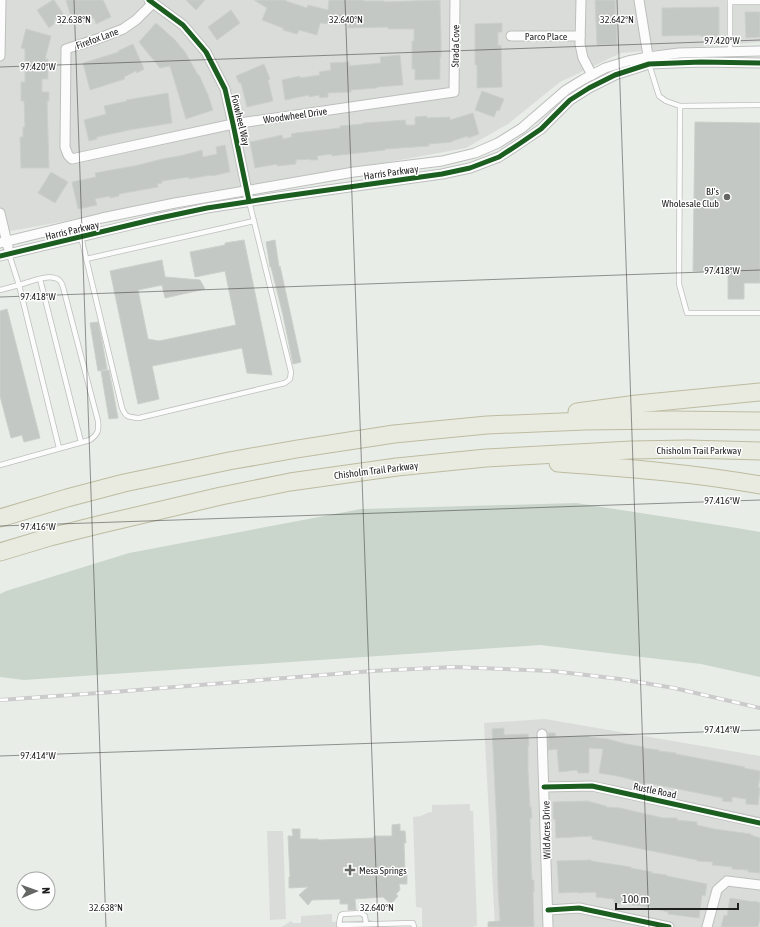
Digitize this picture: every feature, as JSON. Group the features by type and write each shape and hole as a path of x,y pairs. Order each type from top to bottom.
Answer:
{"highway":[{"path":"0,518 124,483 229,461 297,449 394,434 487,425 637,404 760,392"},
{"path":"487,425 585,421 760,421"},
{"name":"Chisholm Trail Parkway","path":"0,552 50,537 161,510 290,482 397,467 486,458 631,450 688,449 760,451"},
{"path":"486,458 678,472 760,485"}],"street":[{"path":"0,56 1,0"},
{"name":"Strada Cove","path":"454,92 455,0"},
{"path":"581,0 581,51 592,75"},
{"path":"639,0 649,60"},
{"name":"Foxwheel Way","path":"151,1 183,25 206,52 225,89 249,201"},
{"name":"Firefox Lane","path":"68,155 65,147 66,49 97,40 123,29 136,20 151,1"},
{"name":"Parco Place","path":"511,36 580,36"},
{"name":"Harris Parkway","path":"0,256 155,219 249,201 442,174 470,168 499,157 519,144 541,129 570,100 589,88 649,60 679,53 760,51"},
{"name":"Harris Parkway","path":"3,242 102,218 175,203 354,172 410,164 442,162 475,153 498,143 522,128 566,90 605,68 628,61 649,60 760,63"},
{"name":"Woodwheel Drive","path":"68,155 72,159 233,124 454,92"},
{"path":"0,213 3,242 9,254"},
{"name":"Wild Acres Drive","path":"542,734 548,927"},
{"name":"Rustle Road","path":"544,787 592,786 760,823"},
{"path":"707,927 717,890 727,881 760,884"},
{"path":"548,910 579,908 669,927"}],"lane":[{"path":"730,51 730,1 760,2"},
{"path":"649,60 659,96 666,101 680,106 760,105"},
{"path":"680,106 680,284 687,313 760,313"},
{"path":"81,237 122,408 124,414 129,418 139,418 285,383 290,379 291,372 249,201"},
{"path":"86,259 254,221"},
{"path":"9,254 19,284 59,448"},
{"path":"0,290 46,277 60,281 63,287 99,428 96,435 90,440 0,465"},
{"path":"40,279 81,442"},
{"path":"366,924 364,916 361,913 341,915 339,925 414,925"}],"shaded area":[{"path":"0,0 760,0 760,42 621,53 560,82 508,124 466,148 0,233"},
{"path":"576,503 760,532 760,677 701,664 540,645 24,680 0,677 0,594 129,553 361,509"},
{"path":"545,719 760,756 760,927 495,927 484,723"},
{"path":"470,804 470,811 473,811 477,926 422,927 422,908 416,907 413,817 432,812 432,805"},
{"path":"267,831 283,831 286,919 270,920"},
{"path":"332,914 332,922 372,920 372,927 282,927 291,921 293,923 301,923 301,916"}],"building":[{"path":"53,0 68,21 61,26 55,18 54,24 49,28 37,10"},
{"path":"66,0 103,0 111,17 96,24 94,18 73,24"},
{"path":"186,0 205,0 196,10"},
{"path":"254,0 286,0 307,8 308,5 328,10 329,0 364,0 384,2 440,0 440,79 415,80 415,69 412,69 412,41 414,41 414,29 388,29 388,27 348,28 348,25 320,23 317,35 299,30 297,34 283,30 283,28 262,20 267,8"},
{"path":"595,0 615,0 617,44 597,45"},
{"path":"719,7 719,36 662,36 662,8"},
{"path":"231,10 240,23 217,40 208,27"},
{"path":"745,12 760,12 760,37 746,38"},
{"path":"156,23 175,40 185,52 199,75 213,110 186,119 170,66 160,68 139,42"},
{"path":"502,23 502,32 498,32 498,46 501,45 502,87 477,88 477,65 475,65 475,24"},
{"path":"26,29 51,36 45,59 48,59 48,79 42,79 42,92 49,92 49,101 47,101 49,168 21,168 20,137 23,137 23,127 25,127 24,101 21,101 21,82 25,82 25,49 21,48"},
{"path":"133,44 144,69 124,77 125,79 90,90 83,63 119,52 118,51"},
{"path":"400,55 403,85 351,90 351,92 328,93 328,97 320,98 319,95 309,97 309,95 285,100 282,80 300,76 300,78 320,75 319,72 331,70 330,63 349,62 349,66 381,63 380,57"},
{"path":"264,64 270,79 268,80 273,101 247,107 241,83 239,83 236,76"},
{"path":"482,91 504,99 499,111 497,110 494,117 475,110"},
{"path":"168,93 172,123 129,130 97,137 97,139 89,141 84,120 106,114 104,106 127,101 126,100"},
{"path":"473,113 479,134 468,138 468,136 452,142 429,144 429,146 385,149 332,156 332,154 317,156 318,160 296,160 296,164 277,166 277,164 255,168 250,142 282,135 283,139 292,137 291,134 296,133 340,128 340,126 363,123 405,120 406,125 415,125 415,117 450,117 450,120"},
{"name":"BJ's Wholesale Club","path":"695,122 760,123 760,283 744,283 744,299 728,299 728,272 693,271"},
{"path":"225,145 230,172 189,179 189,177 162,181 162,183 157,184 158,187 119,194 119,196 110,198 110,196 95,199 97,205 78,209 72,182 96,177 95,173 139,165 202,150 203,157 217,154 216,147"},
{"path":"51,172 68,182 55,203 38,193"},
{"path":"244,240 272,375 247,373 242,348 152,366 159,399 138,404 110,271 162,260 165,277 200,280 205,289 165,298 162,285 138,290 148,339 159,341 236,325 225,271 195,277 190,252"},
{"path":"275,240 279,267 280,266 301,362 293,364 283,315 270,267 266,242"},
{"path":"7,309 40,438 24,442 22,435 11,438 0,396 0,311"},
{"path":"98,322 107,369 98,371 90,323"},
{"path":"109,370 118,418 109,419 101,371"},
{"path":"504,728 504,735 528,734 528,770 532,818 530,818 531,861 532,880 534,880 534,927 488,927 488,922 500,921 492,729"},
{"path":"548,733 555,733 556,737 589,736 608,739 644,747 643,748 676,753 760,771 758,805 746,804 746,799 732,797 732,802 722,801 723,798 634,782 634,780 599,773 603,749 589,748 589,773 578,773 577,770 559,772 557,749 548,750"},
{"path":"587,801 606,807 620,808 663,818 677,818 677,820 697,822 697,825 714,829 751,834 760,838 760,873 748,872 748,870 732,869 732,867 712,865 713,862 697,861 592,839 592,836 556,838 555,819 553,819 553,802"},
{"path":"400,824 400,831 405,831 405,871 407,871 407,884 399,884 400,890 396,894 398,896 391,904 383,897 355,899 356,910 348,910 348,904 340,904 340,899 312,900 308,905 299,895 308,887 289,888 290,877 288,836 293,836 292,829 300,829 300,839 318,840 374,838 374,836 392,836 392,825"},
{"path":"591,860 631,867 652,872 651,873 707,884 705,896 702,895 699,918 668,914 668,912 651,907 614,903 614,899 596,897 596,892 559,893 557,861"},
{"path":"730,898 760,903 760,918 758,927 721,927 724,915 727,916"}],"railway":[{"path":"0,700 372,671 454,667 552,671 620,679 674,688 760,708"}],"cycle path":[{"path":"149,0 183,25 206,52 225,89 249,201"},
{"path":"0,256 207,208 442,174 470,168 499,157 541,129 570,100 589,88 615,75 649,64 701,62 760,63"},
{"path":"544,787 592,786 760,823"},
{"path":"548,910 579,908 669,927"}],"place":[{"name":"BJ's Wholesale Club","path":"727,197"},
{"name":"Mesa Springs","path":"350,870"}]}
